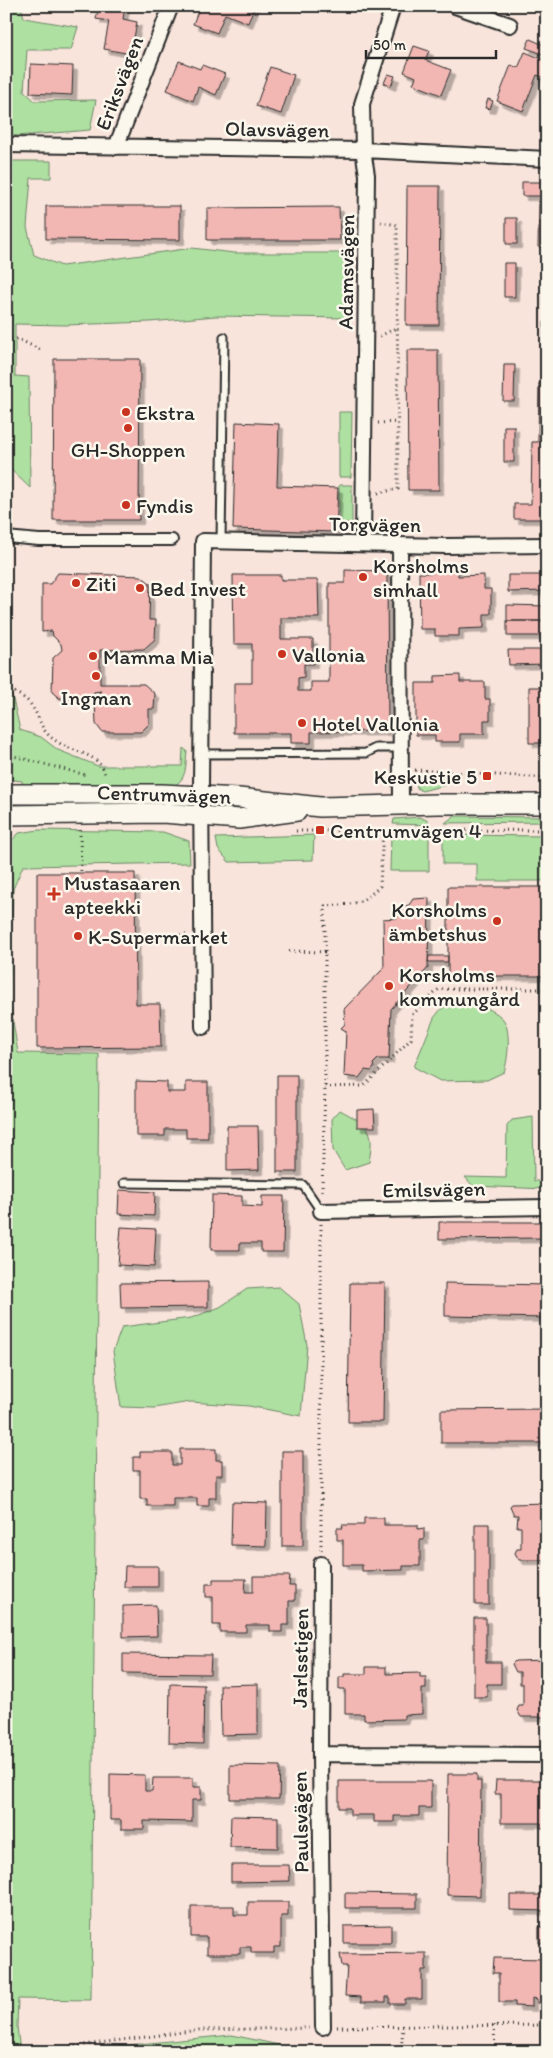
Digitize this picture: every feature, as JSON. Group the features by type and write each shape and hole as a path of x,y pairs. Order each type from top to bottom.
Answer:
{"main road":[{"name":"Centrumvägen","path":"6,794 162,794 320,806 547,804"},
{"name":"Centrumvägen","path":"6,815 162,813 202,825 320,806"}],"street":[{"name":"Eriksvägen","path":"116,147 171,6"},
{"name":"Adamsvägen","path":"362,544 367,175 363,150 362,104 393,6"},
{"path":"455,6 510,25"},
{"name":"Olavsvägen","path":"6,145 363,150 547,159"},
{"path":"6,537 39,540 172,540"},
{"name":"Torgvägen","path":"202,754 203,541 400,545 547,545"},
{"path":"400,545 401,804"},
{"path":"202,754 203,1027"},
{"name":"Emilsvägen","path":"321,1211 547,1207"},
{"name":"Jarlsstigen","path":"320,1754 322,1564"},
{"name":"Paulsvägen","path":"323,2028 320,1754 547,1755"}],"lane":[{"path":"221,541 224,336"},
{"path":"202,754 366,753 376,748 400,748"},
{"path":"124,1183 303,1185 321,1211"}],"path":[{"path":"363,497 398,489 396,225 367,221"},
{"path":"6,339 18,339 41,350"},
{"path":"6,687 31,703 45,733 61,744 96,759 104,773 105,780"},
{"path":"6,754 86,775"},
{"path":"400,771 547,778"},
{"path":"80,827 81,873"},
{"path":"322,1564 321,1211 325,1087 325,906 357,903 368,898 380,886 383,830"},
{"path":"293,831 547,830"},
{"path":"140,935 202,935"},
{"path":"289,951 325,952"},
{"path":"325,1087 364,1086 412,1039 412,1015 439,989 547,989"},
{"path":"395,1004 423,1003"},
{"path":"403,2026 401,2050 495,2050 494,2025"},
{"path":"30,2052 199,2030 547,2025"}],"green space":[{"path":"6,6 21,6 24,18 78,27 71,50 27,50 24,91 35,101 96,100 90,130 17,136 6,134"},
{"path":"6,161 51,161 51,178 31,178 27,227 34,255 62,266 192,248 234,253 347,253 348,318 216,316 150,322 65,325 15,324 15,376 29,377 30,488 6,465"},
{"path":"339,412 352,412 351,477 339,477"},
{"path":"339,485 352,485 352,523 339,523"},
{"path":"6,692 12,695 20,730 41,737 58,750 98,766 182,766 183,748 187,751 186,768 183,777 171,787 23,787 22,781 6,779"},
{"path":"416,777 455,780 453,783 422,791 417,788"},
{"path":"454,816 547,817 547,822 445,823"},
{"path":"420,817 428,821 429,825 393,824 394,819"},
{"path":"39,830 163,832 189,841 190,863 23,866 13,889 9,996 18,1053 99,1054 91,2000 18,1999 17,2026 20,2052 6,2052 6,847 19,833"},
{"path":"314,835 313,860 229,862 218,849 216,838"},
{"path":"443,835 547,836 547,881 477,881 477,864 443,864"},
{"path":"391,836 429,836 429,871 390,871"},
{"path":"454,1001 479,1005 492,1010 502,1018 508,1036 508,1052 504,1072 487,1080 440,1081 414,1067 434,1018 441,1009"},
{"path":"340,1110 364,1124 368,1129 371,1141 369,1162 345,1170 333,1150 332,1119"},
{"path":"533,1117 534,1181 547,1181 547,1189 473,1186 465,1177 506,1178 507,1126 512,1120"},
{"path":"279,1287 299,1304 307,1345 301,1416 249,1406 190,1402 154,1408 121,1407 113,1351 122,1327 191,1318 220,1307 247,1289"},
{"path":"232,2035 279,2045 283,2052 123,2052 118,2046"}],"building":[{"path":"99,6 125,6 123,19 137,22 131,54 104,49 109,21 96,19"},
{"path":"200,6 255,6 248,23 225,14 217,33 193,24"},
{"path":"530,39 546,46 543,54 526,48"},
{"path":"414,46 429,51 425,60 451,70 441,95 413,84 416,77 404,72"},
{"path":"525,52 547,61 547,72 545,78 537,75 523,111 497,101 511,65 518,68"},
{"path":"179,61 200,69 202,65 225,74 216,95 198,87 193,101 167,90"},
{"path":"31,64 73,66 72,95 30,93"},
{"path":"270,67 294,75 281,114 256,106"},
{"path":"388,74 395,76 391,86 384,83"},
{"path":"488,99 493,101 490,109 485,108"},
{"path":"522,182 547,182 547,196 522,196"},
{"path":"407,186 440,186 439,325 406,325"},
{"path":"539,201 547,202 547,306 544,306 544,247 538,247"},
{"path":"46,206 180,206 180,240 46,239"},
{"path":"339,207 340,240 207,240 207,208"},
{"path":"506,218 517,218 517,244 506,244"},
{"path":"504,263 515,263 515,297 504,297"},
{"path":"544,322 547,322 547,519 514,519 514,504 531,504 532,442 538,442 539,383 543,383"},
{"path":"407,350 438,350 439,490 408,490"},
{"path":"54,359 140,359 139,520 53,520"},
{"path":"504,365 515,365 514,401 503,401"},
{"path":"236,422 279,424 277,486 338,488 336,532 233,529"},
{"path":"504,426 514,426 514,462 504,462"},
{"path":"458,566 458,576 484,575 484,589 491,589 491,614 484,614 484,628 459,629 459,636 435,636 435,629 420,629 419,573 433,573 433,567"},
{"name":"Vallonia","path":"345,570 387,571 388,731 311,732 311,743 291,743 291,733 234,733 234,683 252,683 252,644 234,644 233,575 281,575 281,580 318,580 319,618 281,618 281,639 313,639 313,664 304,664 304,677 298,678 298,691 311,691 311,682 329,682 329,583 345,583"},
{"path":"58,573 141,576 150,583 149,620 156,620 155,639 144,649 100,650 100,684 144,684 155,694 154,709 149,709 149,724 141,732 102,732 96,724 95,698 101,691 94,692 87,698 59,698 52,692 53,658 62,650 61,644 53,636 52,631 42,632 42,584 50,584"},
{"path":"508,575 547,575 547,591 508,592"},
{"path":"507,605 547,606 547,621 507,621"},
{"path":"507,621 547,621 547,636 507,636"},
{"path":"508,650 547,650 547,664 509,665"},
{"path":"460,675 460,682 485,682 485,699 490,699 490,720 484,720 484,734 460,734 460,742 435,742 435,735 416,735 416,683 435,683 435,676"},
{"path":"544,680 547,680 547,750 543,750 543,743 529,743 529,687 544,687"},
{"path":"37,873 135,873 136,1004 160,1004 161,1047 37,1048"},
{"name":"Korsholms ämbetshus","path":"448,887 547,887 547,976 448,976"},
{"name":"Korsholms kommungård","path":"429,898 428,968 391,1009 389,1059 378,1059 373,1064 374,1068 371,1071 365,1070 359,1078 344,1076 346,1031 341,1028 345,1024 344,1009 384,968 383,919 397,918 402,912 401,907 409,905 413,899"},
{"path":"429,956 448,956 448,962 428,962"},
{"path":"277,1075 297,1075 297,1172 277,1172"},
{"path":"136,1081 167,1082 167,1092 186,1092 186,1082 208,1082 208,1138 186,1138 186,1129 165,1129 165,1136 136,1136"},
{"path":"374,1109 375,1127 357,1127 357,1110"},
{"path":"227,1126 258,1126 259,1170 227,1171"},
{"path":"119,1190 155,1192 154,1216 118,1214"},
{"path":"212,1195 242,1196 242,1206 262,1207 262,1196 284,1196 283,1252 261,1252 261,1243 240,1243 240,1250 211,1250"},
{"path":"439,1222 547,1222 547,1238 439,1239"},
{"path":"121,1227 156,1229 154,1267 118,1265"},
{"path":"208,1282 208,1307 121,1308 120,1283"},
{"path":"350,1283 385,1283 383,1422 348,1422"},
{"path":"445,1283 547,1285 547,1318 445,1316"},
{"path":"547,1409 547,1443 441,1443 441,1410"},
{"path":"180,1449 216,1449 216,1460 222,1460 222,1475 216,1475 216,1498 209,1498 209,1506 197,1506 197,1498 173,1498 173,1506 147,1506 147,1499 140,1499 140,1470 133,1470 133,1457 140,1457 140,1452 172,1452 172,1465 180,1465"},
{"path":"282,1451 303,1451 303,1546 282,1546"},
{"path":"232,1502 267,1503 266,1546 231,1545"},
{"path":"547,1503 547,1560 519,1560 515,1553 517,1549 521,1549 521,1527 517,1527 518,1515 514,1515 510,1506 512,1504"},
{"path":"364,1518 384,1518 384,1525 418,1525 418,1529 424,1528 424,1540 420,1540 420,1566 403,1566 403,1570 362,1571 362,1565 343,1565 343,1540 337,1540 337,1528 343,1528 342,1525 364,1525"},
{"path":"475,1524 489,1524 489,1605 475,1605"},
{"path":"125,1566 158,1566 158,1587 124,1587"},
{"path":"253,1576 290,1576 289,1586 295,1586 295,1601 289,1601 289,1625 282,1625 282,1632 270,1632 270,1625 246,1625 246,1632 220,1632 220,1625 213,1625 213,1597 206,1597 206,1584 213,1584 213,1579 246,1579 245,1592 253,1592"},
{"path":"156,1605 157,1636 123,1637 123,1606"},
{"path":"474,1618 486,1618 486,1662 501,1662 501,1684 487,1684 487,1697 474,1697"},
{"path":"123,1654 211,1655 210,1674 123,1673"},
{"path":"547,1660 547,1717 521,1717 517,1710 519,1706 523,1706 523,1684 520,1684 520,1672 516,1672 512,1664 515,1661"},
{"path":"366,1667 386,1667 386,1674 420,1673 420,1677 426,1677 426,1689 422,1689 422,1714 404,1715 404,1719 364,1720 364,1714 345,1714 345,1689 339,1689 339,1677 344,1677 344,1674 366,1674"},
{"path":"170,1684 204,1685 203,1744 169,1743"},
{"path":"258,1684 258,1734 221,1735 220,1685"},
{"path":"230,1765 280,1766 279,1799 230,1799"},
{"path":"110,1774 145,1775 145,1791 152,1791 153,1778 193,1778 193,1787 201,1787 201,1800 192,1800 192,1822 144,1821 144,1829 121,1829 121,1820 110,1820"},
{"path":"448,1774 477,1774 477,1781 481,1781 480,1896 447,1895"},
{"path":"496,1780 547,1780 547,1828 541,1828 541,1823 501,1823 501,1794 495,1794"},
{"path":"339,1781 431,1781 431,1808 419,1808 419,1816 394,1816 394,1822 374,1822 374,1815 350,1815 350,1808 339,1808"},
{"path":"231,1816 278,1817 278,1848 230,1847"},
{"path":"231,1865 289,1865 290,1881 231,1882"},
{"path":"345,1893 417,1894 417,1908 345,1908"},
{"path":"510,1895 547,1895 547,1911 510,1910"},
{"path":"248,1902 288,1902 288,1916 281,1916 281,1947 274,1947 274,1953 251,1953 251,1947 240,1947 240,1954 207,1954 207,1937 191,1937 191,1906 234,1906 234,1915 248,1915"},
{"path":"391,1925 391,1943 344,1943 344,1926"},
{"path":"539,1927 547,1927 547,1943 539,1943"},
{"path":"426,1953 426,1970 422,1970 422,1999 405,1999 405,2004 390,2004 390,1997 386,1997 386,2002 361,2002 361,1997 345,1996 347,1966 342,1966 340,1954"},
{"path":"494,1958 547,1959 547,2004 537,2003 537,1999 532,1998 532,2007 515,2006 515,2002 499,2002 499,1973 493,1973"}],"place":[{"name":"Ekstra","path":"126,412"},
{"name":"GH-Shoppen","path":"128,428"},
{"name":"Fyndis","path":"126,505"},
{"name":"Korsholms simhall","path":"363,577"},
{"name":"Ziti","path":"76,583"},
{"name":"Bed Invest","path":"140,588"},
{"name":"Vallonia","path":"282,654"},
{"name":"Mamma Mia","path":"93,656"},
{"name":"Ingman","path":"96,676"},
{"name":"Hotel Vallonia","path":"302,723"},
{"name":"Keskustie 5","path":"487,776"},
{"name":"Centrumvägen 4","path":"320,830"},
{"name":"Mustasaaren apteekki","path":"54,894"},
{"name":"Korsholms ämbetshus","path":"497,921"},
{"name":"K-Supermarket","path":"78,936"},
{"name":"Korsholms kommungård","path":"389,986"}]}
